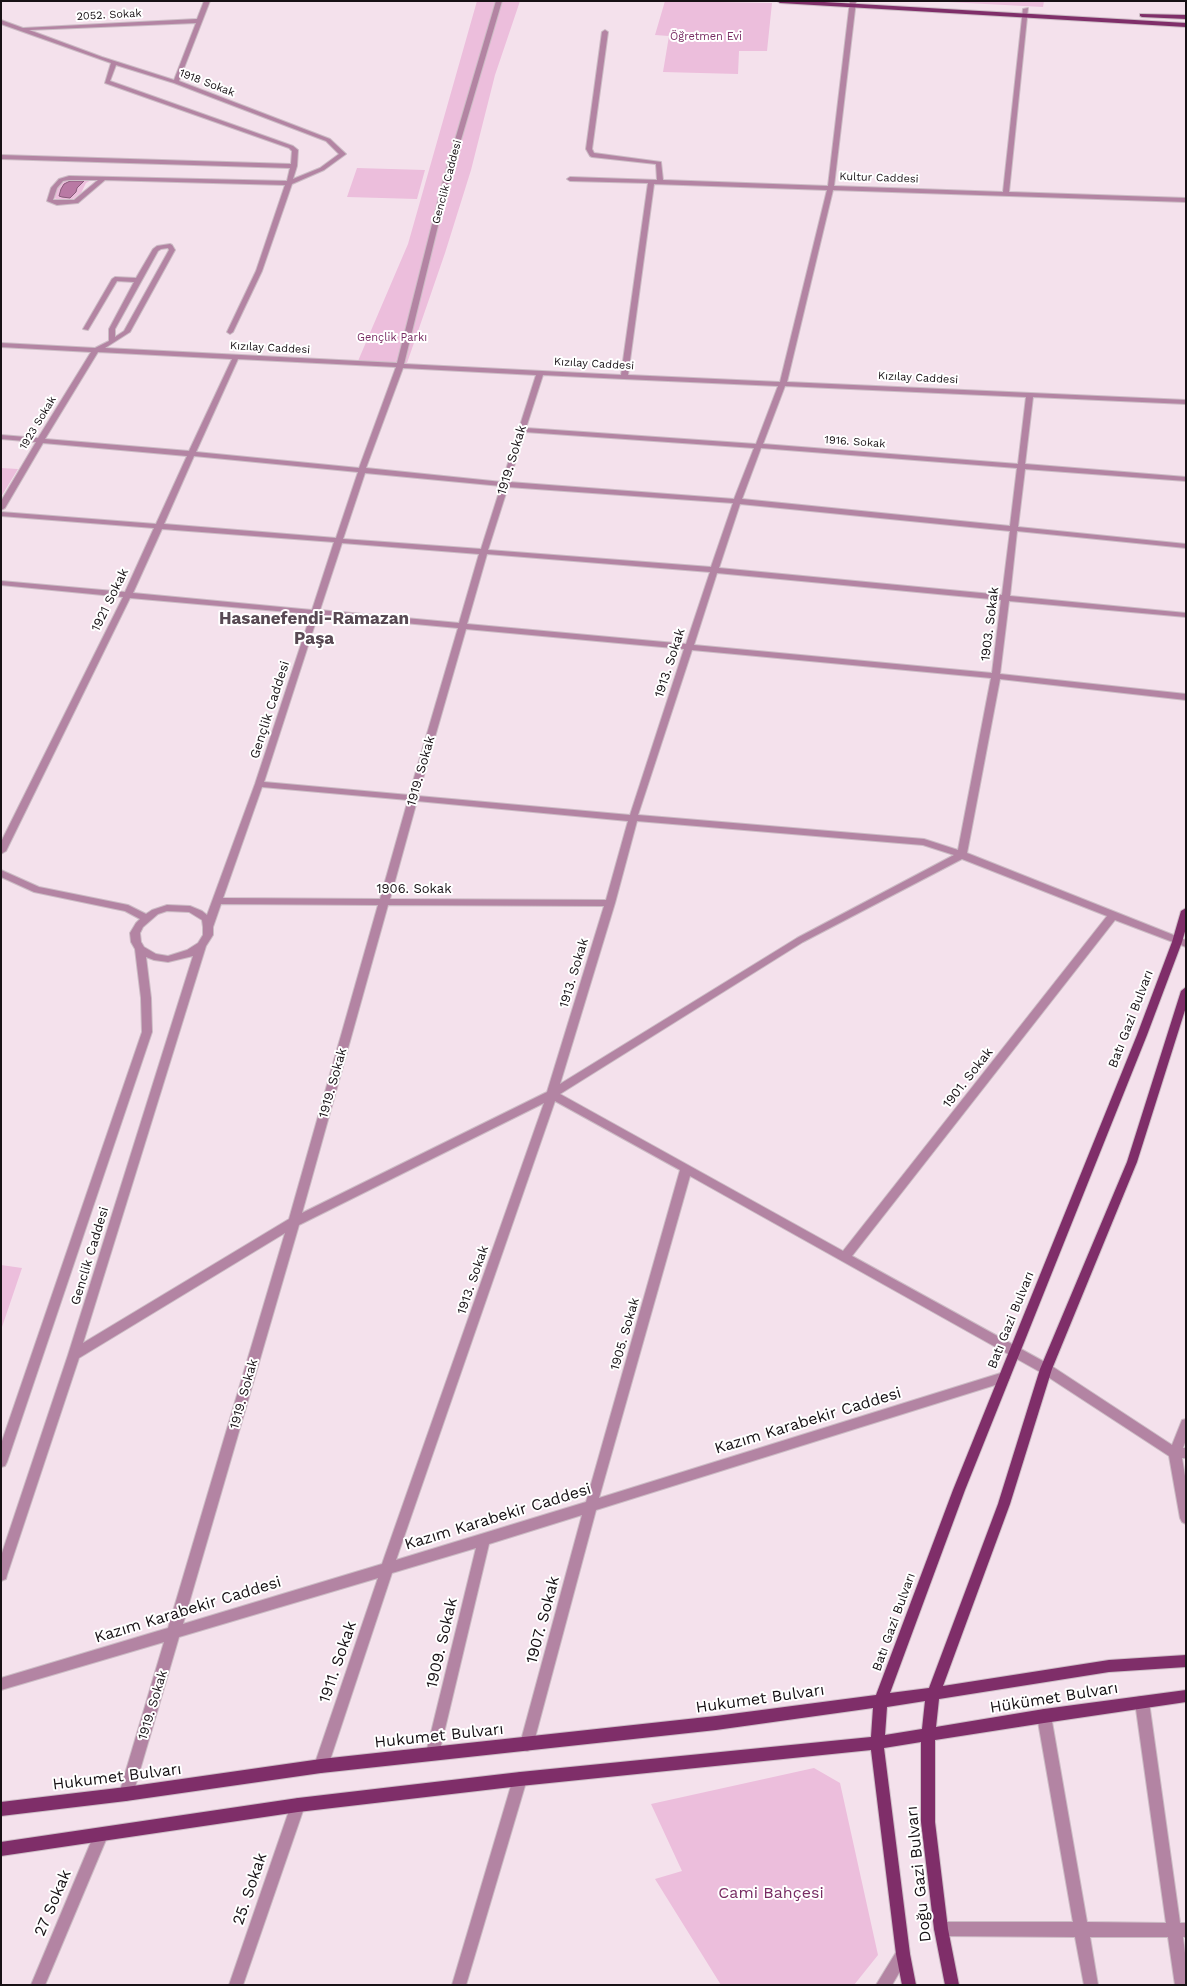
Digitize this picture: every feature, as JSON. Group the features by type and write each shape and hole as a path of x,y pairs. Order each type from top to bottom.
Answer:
{"main road":[{"path":"780,1 853,3 1025,12 1079,12"},
{"path":"879,1 1186,25"},
{"path":"1132,15 1186,17"},
{"name":"Batı Gazi Bulvarı","path":"908,1985 877,1743 881,1700 959,1490 1139,1043 1181,943 1186,911"},
{"path":"928,1735 933,1694 1004,1504 1046,1369 1132,1162 1186,991"},
{"name":"Hükümet Bulvarı","path":"881,1700 933,1694 1109,1666 1186,1660"},
{"name":"Hükümet Bulvarı","path":"877,1743 1044,1716 1186,1696"},
{"name":"Hukumet Bulvarı","path":"1,1809 126,1794 321,1766 716,1723 881,1700"},
{"name":"Doğu Gazi Bulvarı","path":"928,1735 928,1822 941,1929 952,1985"},
{"path":"1,1849 298,1805 520,1779 877,1743"}],"street":[{"path":"176,82 207,1"},
{"name":"Genclik Caddesi","path":"400,365 447,177 499,1"},
{"name":"1913. Sokak","path":"387,1569 552,1094 610,903 633,818 737,501 760,446 783,383 831,186 853,3"},
{"path":"1006,193 1025,12"},
{"name":"2052. Sokak","path":"21,29 199,21"},
{"name":"1918 Sokak","path":"1,22 176,82 328,140 343,154 322,169 290,183"},
{"path":"604,32 589,149 592,155 659,163 660,181"},
{"path":"114,62 108,82 291,147 295,150 294,166 290,183 259,271 230,332"},
{"path":"1,157 294,166"},
{"path":"104,178 76,202 57,203 50,201 54,188 61,180 69,178 104,178 290,183"},
{"name":"Kultur Caddesi","path":"570,178 831,186 1186,200"},
{"path":"624,377 651,181"},
{"path":"96,350 112,342 127,332 172,250 170,246 159,247 155,250 112,329 112,342"},
{"path":"86,329 115,279 138,280"},
{"name":"Kızılay Caddesi","path":"1,345 624,377 1186,402"},
{"name":"1923 Sokak","path":"1,508 96,350"},
{"name":"1921 Sokak","path":"1,851 128,594 236,357"},
{"name":"Gençlik Caddesi","path":"208,927 259,784 362,470 400,365"},
{"name":"1919. Sokak","path":"126,1794 294,1222 484,551 540,372"},
{"name":"1903. Sokak","path":"962,855 996,676 1007,598 1013,528 1030,394"},
{"name":"1916. Sokak","path":"521,430 760,446 1186,479"},
{"path":"1,437 504,484 737,501 1186,546"},
{"path":"1,514 715,570 1186,615"},
{"path":"1,583 996,676 1186,697"},
{"path":"259,784 633,818 924,842 962,855 1181,943"},
{"path":"74,1355 294,1222 552,1094 800,940 962,855"},
{"path":"1,873 37,890 128,908 146,918"},
{"name":"1906. Sokak","path":"218,901 610,903"},
{"path":"167,908 190,909 199,913 206,919 208,927 208,935 201,945 190,953 168,959 154,957 140,949 136,942 135,933 139,925 155,912 167,908"},
{"name":"1901. Sokak","path":"844,1257 1113,916"},
{"name":"Genclik Caddesi","path":"1,1574 74,1355 201,945"},
{"name":"Genclik Caddesi","path":"1,1462 147,1032 146,998 140,949"},
{"path":"552,1094 1046,1369 1180,1453"},
{"name":"1905. Sokak","path":"592,1506 686,1169"},
{"name":"Kazım Karabekir Caddesi","path":"1,1684 484,1540 1004,1377"},
{"path":"1186,1424 1180,1453 1186,1518"},
{"name":"1907. Sokak","path":"528,1744 592,1506"},
{"name":"1909. Sokak","path":"433,1753 484,1540"},
{"name":"1911. Sokak","path":"321,1766 387,1569"},
{"path":"1142,1702 1180,1930 1182,1985"},
{"path":"1044,1716 1091,1985"},
{"path":"459,1985 520,1779"},
{"name":"25. Sokak","path":"236,1985 298,1805"},
{"name":"27 Sokak","path":"38,1985 101,1835"},
{"path":"941,1929 1081,1931 1180,1930"},
{"path":"883,1985 903,1954"}],"green space":[{"name":"Gençlik Parkı","path":"477,1 520,1 495,75 471,170 445,253 407,363 358,361 408,244"},
{"name":"Öğretmen Evi","path":"665,1 772,3 767,51 739,51 738,74 663,72 669,36 655,35"},
{"path":"928,1 1044,1 1043,7"},
{"path":"357,168 425,170 417,199 347,197"},
{"path":"93,179 86,183 81,193 73,199 59,200 54,198 58,185 61,182 67,180"},
{"path":"1,468 18,469 1,497"},
{"path":"1,1265 22,1268 1,1330"},
{"name":"Cami Bahçesi","path":"814,1768 840,1783 878,1955 854,1985 721,1985 655,1879 682,1871 651,1804"}],"shaded area":[{"path":"70,181 84,181 70,198 59,196 64,184"}],"district":[{"name":"Hasanefendi-Ramazan Paşa","path":"314,629"}]}
